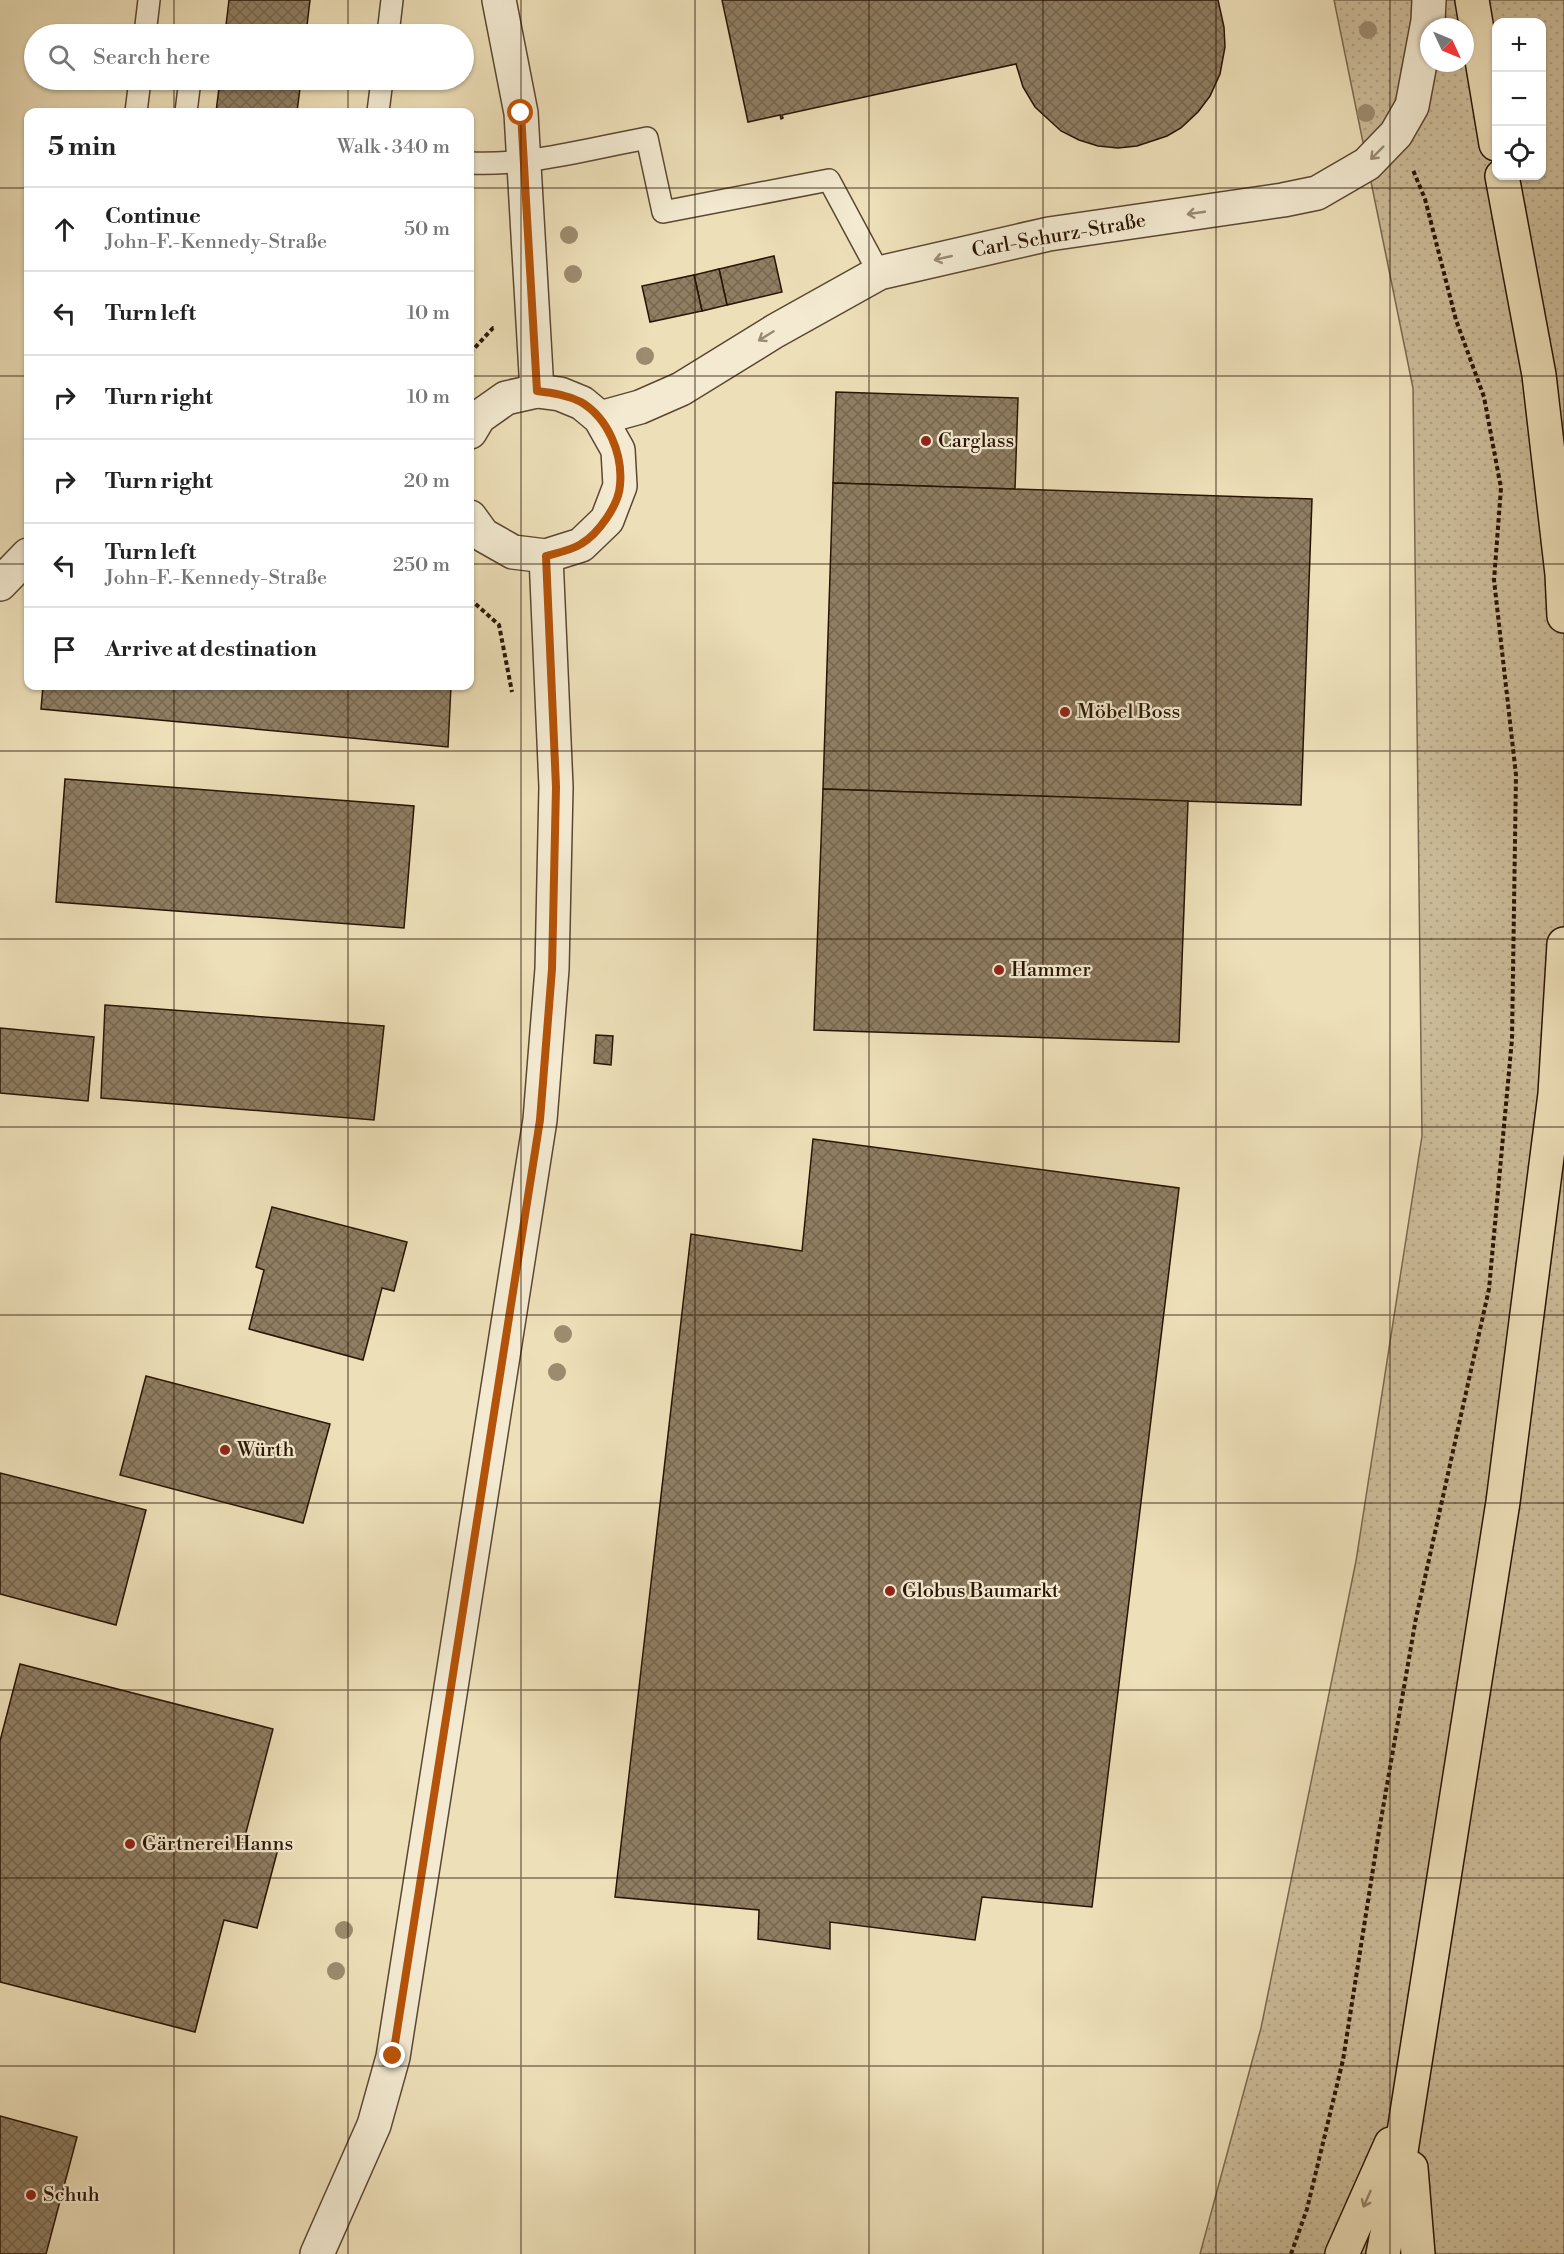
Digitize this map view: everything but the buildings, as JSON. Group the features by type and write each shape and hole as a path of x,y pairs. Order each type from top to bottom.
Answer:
{"main road":[{"path":"1472,0 1494,126"},
{"path":"1503,180 1539,375 1562,574 1564,616"},
{"path":"1383,2254 1503,1502 1555,1094 1564,944"},
{"path":"1342,2254 1407,2106"},
{"path":"1407,2106 1418,2254"}],"street":[{"path":"499,0 521,113 537,391"},
{"name":"Carl-Schurz-Straße","path":"600,418 640,407 681,389 775,331 879,273 1049,234 1283,200 1317,192 1367,164 1396,134 1412,106 1428,21 1429,0"},
{"path":"474,425 479,417 506,398 537,391 560,394 582,403 600,418 618,450 620,486 607,520 581,545 546,556 513,552 483,535 474,522"},
{"path":"317,2254 374,2125 393,2056 540,1120 552,969 556,787 546,556"},
{"path":"0,584 24,559"}],"lane":[{"path":"146,24 149,0"},
{"path":"389,24 392,0"},
{"path":"136,108 139,90"},
{"path":"186,108 189,90"},
{"path":"378,108 381,90"},
{"path":"474,163 490,164 523,160 647,138 663,212 829,180 879,273"}],"path":[{"path":"1291,2254 1306,2209 1343,2060 1416,1618 1489,1289 1512,1039 1516,775 1494,580 1501,488 1484,397 1456,320 1425,199 1396,134"},
{"path":"474,603 499,625 513,699"}],"shaded area":[{"path":"1334,0 1564,0 1564,2254 1200,2254 1261,2028 1356,1561 1422,1136 1413,388"}],"place":[{"name":"Carglass","path":"926,441"},
{"name":"Möbel Boss","path":"1065,712"},
{"name":"Hammer","path":"999,970"},
{"name":"Würth","path":"225,1450"},
{"name":"Globus Baumarkt","path":"890,1591"},
{"name":"Gärtnerei Hanns","path":"130,1844"},
{"name":"Schuh","path":"31,2195"}],"route":[{"path":"393,2056 540,1120 552,969 556,787 546,556 581,545 607,520 620,486 618,450 600,418 582,403 560,394 537,391 521,113"}]}
